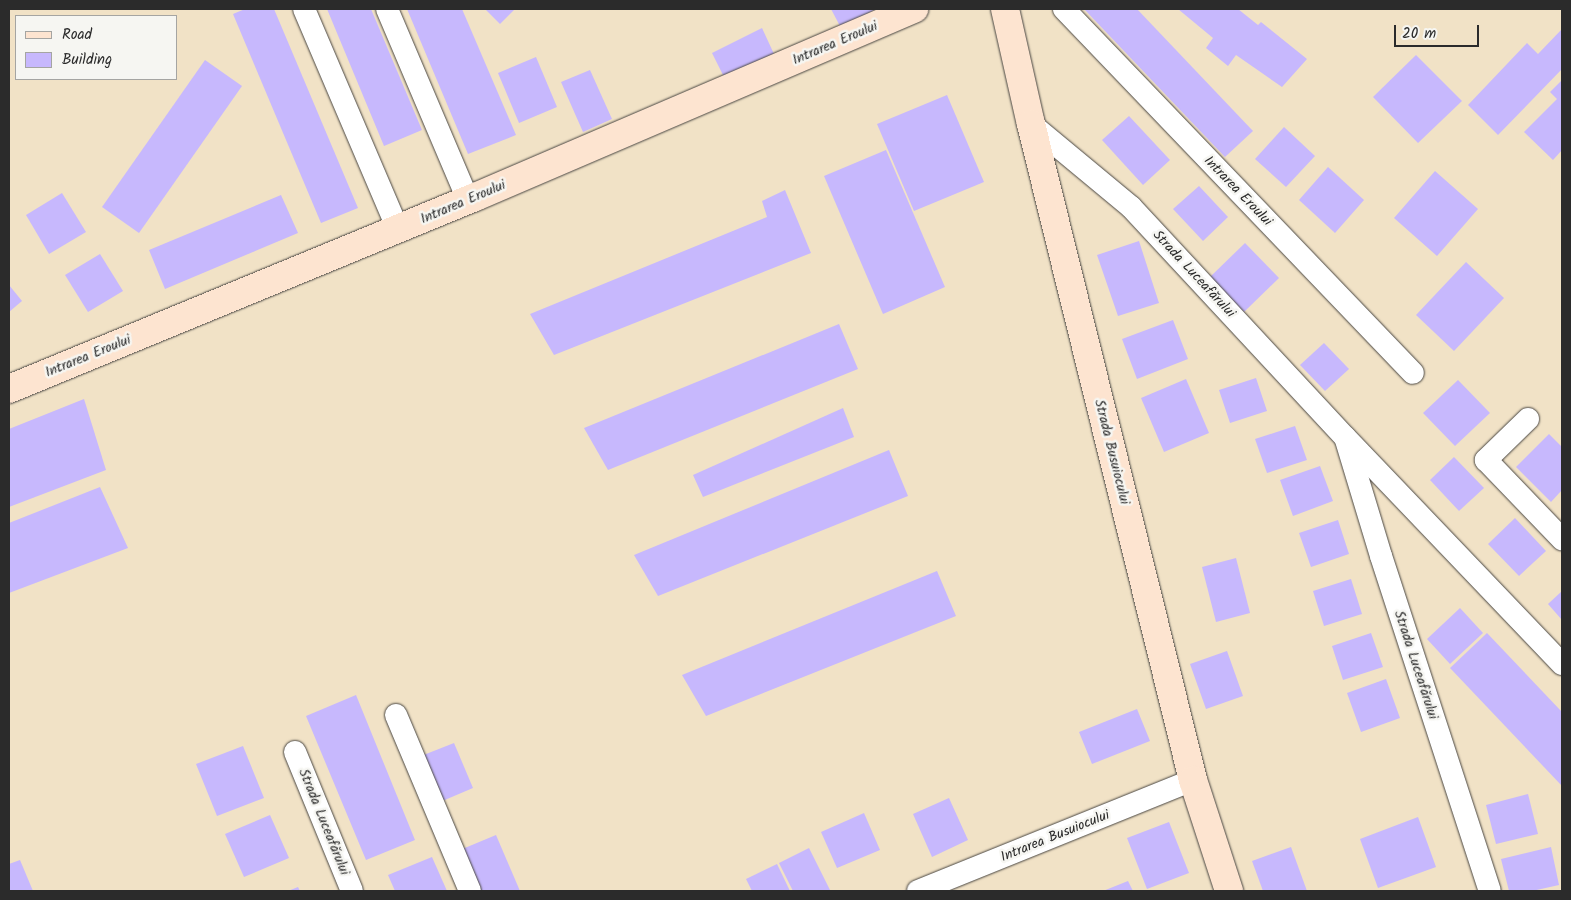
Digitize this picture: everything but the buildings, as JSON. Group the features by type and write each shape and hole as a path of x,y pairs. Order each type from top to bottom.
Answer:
{"street":[{"path":"304,9 398,229"},
{"path":"387,9 468,200"},
{"name":"Intrarea Eroului","path":"9,388 468,200 914,9"},
{"name":"Strada Busuiocului","path":"1005,9 1193,780 1229,891"},
{"name":"Intrarea Eroului","path":"1064,9 1412,373"},
{"name":"Strada Luceafărului","path":"1032,124 1131,207 1345,437 1562,664"},
{"path":"1528,419 1486,460 1562,540"},
{"name":"Strada Luceafărului","path":"1345,437 1381,556 1490,891"},
{"path":"396,715 470,891"},
{"name":"Strada Luceafărului","path":"296,752 352,891"},
{"name":"Intrarea Busuiocului","path":"918,891 1193,780"}]}
